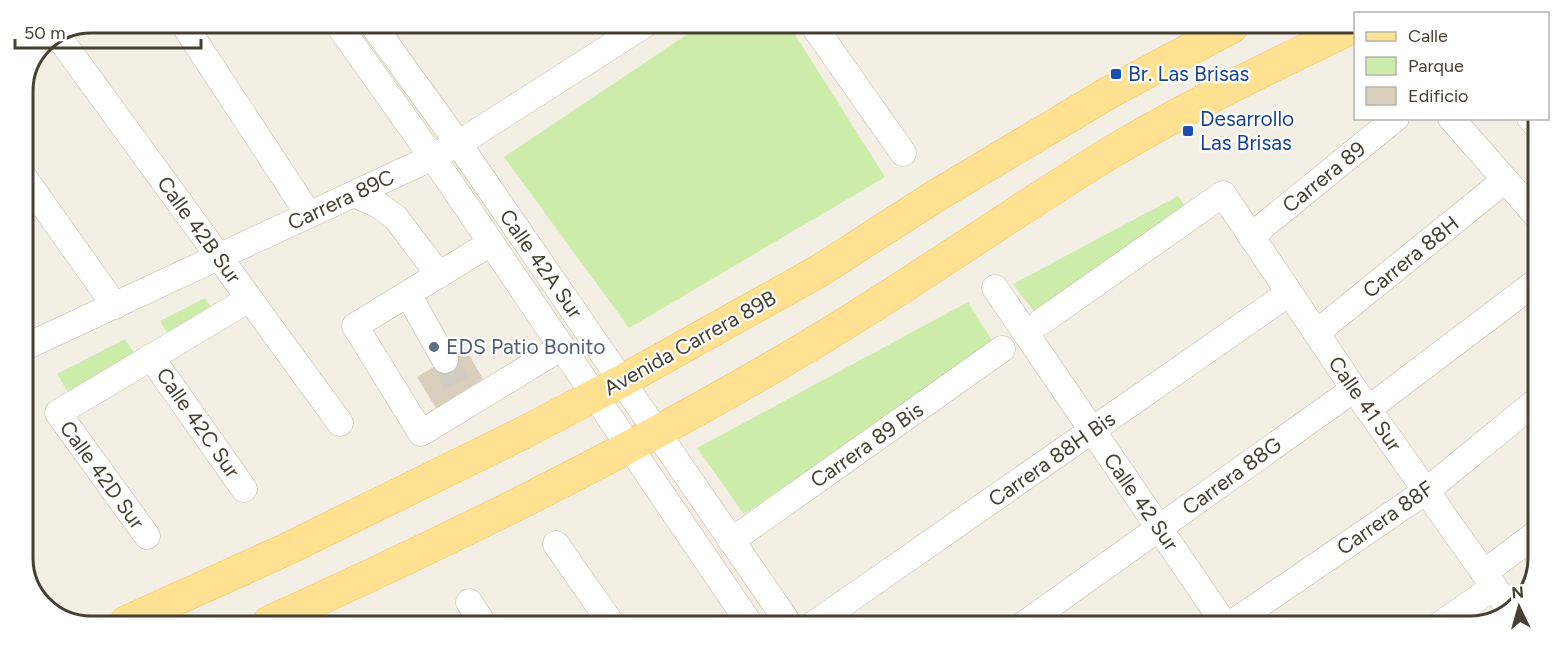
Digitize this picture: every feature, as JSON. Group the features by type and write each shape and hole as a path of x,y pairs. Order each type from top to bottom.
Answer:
{"main road":[{"path":"282,616 453,536 643,438 788,359 864,313 1112,152 1341,33"},
{"name":"Avenida Carrera 89B","path":"139,616 287,549 523,433 768,301 1197,37"}],"street":[{"path":"190,33 309,214"},
{"name":"Calle 42A Sur","path":"344,33 433,157 562,347 608,388"},
{"name":"Calle 42A Sur","path":"379,33 458,143 608,388 643,438 745,616"},
{"name":"Carrera 89C","path":"33,343 433,157 630,33"},
{"path":"819,33 903,153"},
{"name":"Calle 42B Sur","path":"62,41 340,423"},
{"name":"Carrera 89","path":"1251,236 1394,120"},
{"path":"1453,120 1528,206"},
{"name":"Carrera 88H","path":"1316,333 1505,180"},
{"path":"33,190 115,306"},
{"path":"354,194 377,204 396,218 439,275"},
{"name":"Calle 41 Sur","path":"1041,322 1223,194 1361,399 1489,580"},
{"path":"491,243 355,326 421,433 464,399 562,347"},
{"name":"Carrera 88G","path":"1036,616 1159,528 1361,399 1528,287"},
{"name":"Calle 42 Sur","path":"995,288 1220,616"},
{"name":"Carrera 88H Bis","path":"826,616 1289,293"},
{"path":"408,294 445,360"},
{"path":"151,357 249,299"},
{"name":"Carrera 89 Bis","path":"731,541 1002,349"},
{"name":"Calle 42D Sur","path":"147,537 58,413 151,357"},
{"name":"Calle 42C Sur","path":"151,357 244,489"},
{"name":"Carrera 88F","path":"1242,616 1426,491 1528,408"},
{"name":"Calle 42A Sur","path":"643,438 731,541 783,616"},
{"path":"1492,577 1528,541"},
{"path":"556,544 606,616"},
{"path":"1449,616 1489,580"},
{"path":"469,602 478,616"}],"green space":[{"path":"689,33 794,33 885,177 629,328 504,157"},
{"path":"1178,196 1186,208 1036,314 1013,284"},
{"path":"205,298 213,311 170,337 160,321"},
{"path":"968,302 994,344 744,514 697,448"},
{"path":"125,339 137,357 71,397 57,374"}],"building":[{"path":"465,348 483,379 436,408 417,377"}],"tunnel":[{"path":"445,360 461,393"}],"place":[{"name":"Br. Las Brisas","path":"1116,74"},
{"name":"Desarrollo Las Brisas","path":"1188,131"},
{"name":"EDS Patio Bonito","path":"434,347"}]}
